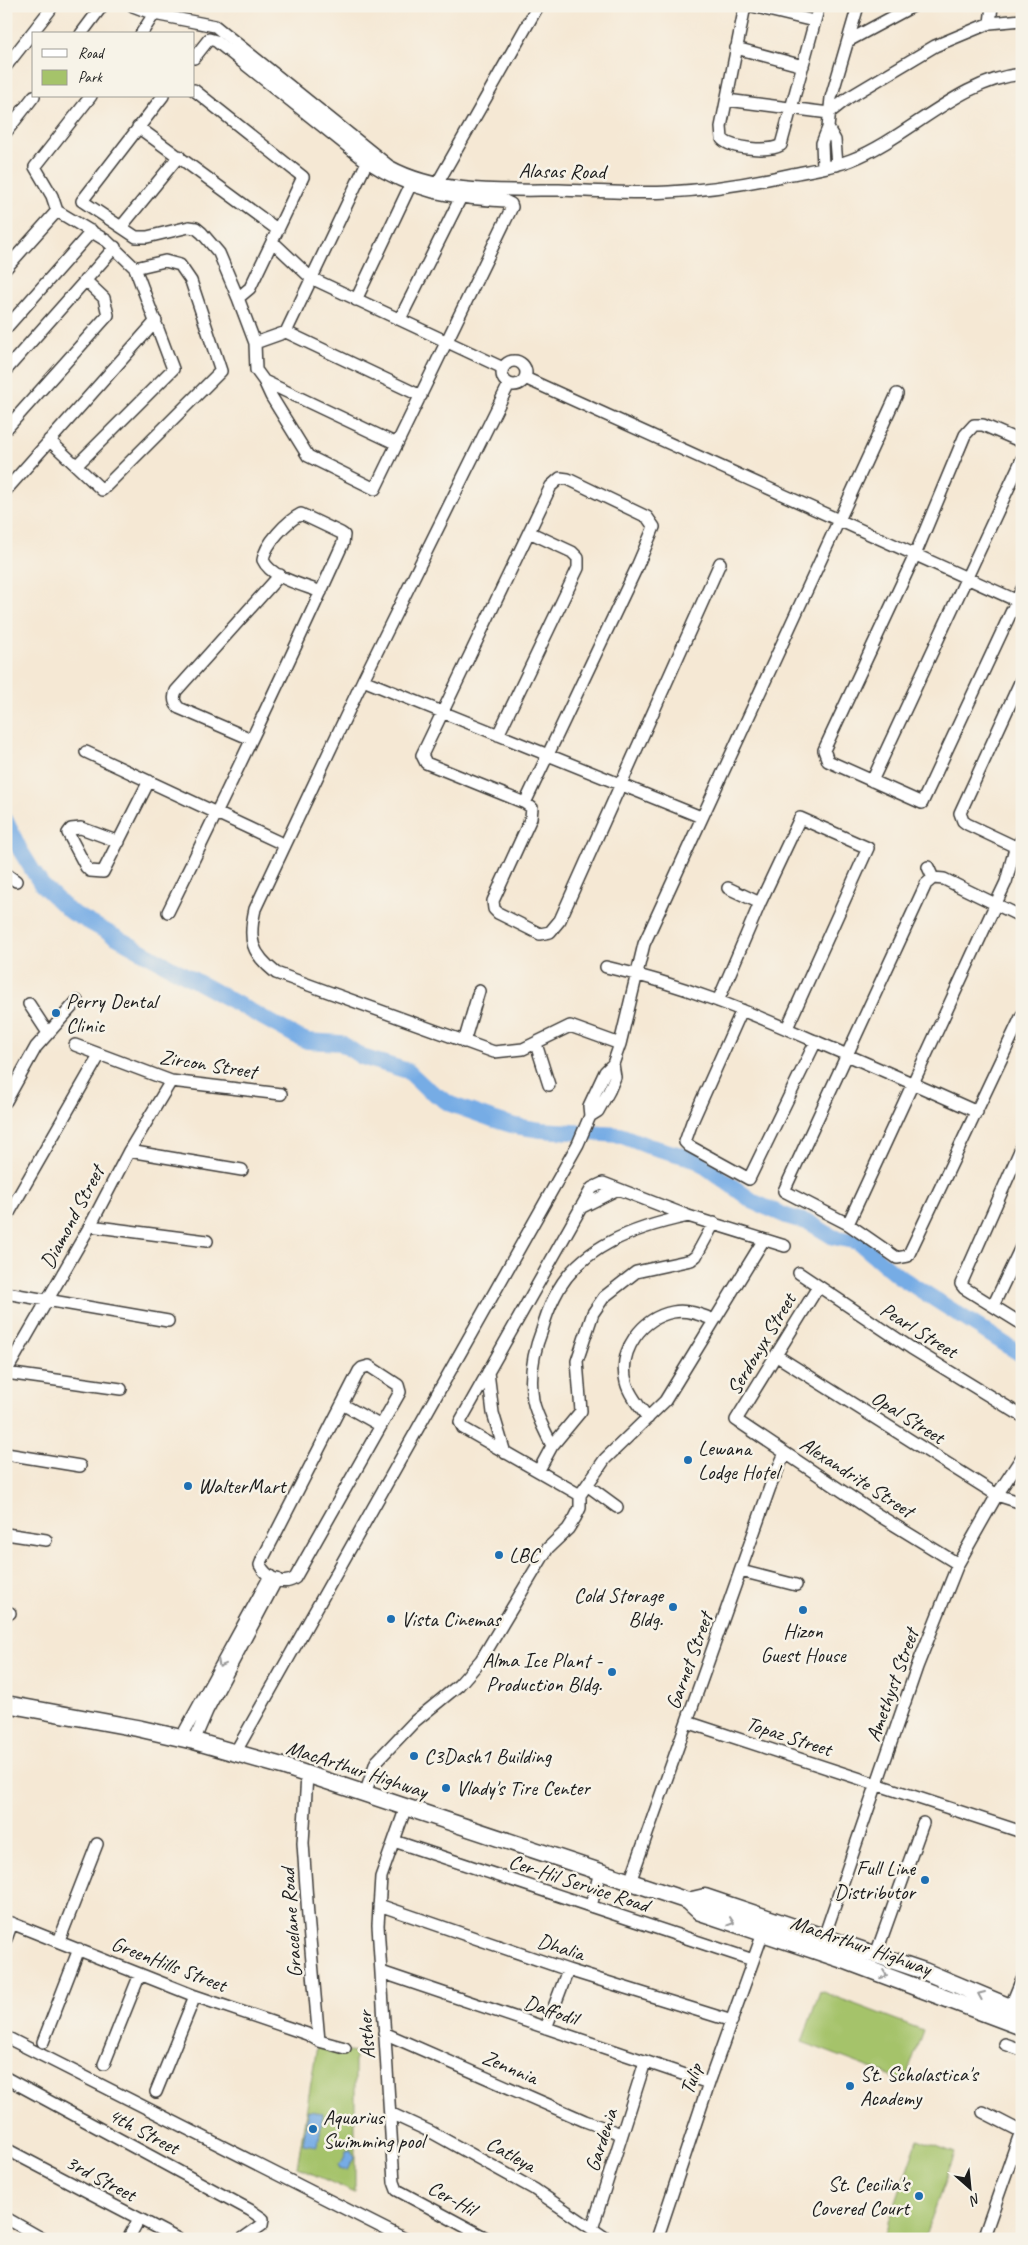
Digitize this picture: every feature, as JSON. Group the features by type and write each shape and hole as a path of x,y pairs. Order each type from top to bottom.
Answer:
{"highway":[{"name":"MacArthur Highway","path":"6,1704 95,1719 187,1740 307,1774 688,1901 700,1912 885,1975 1022,2028"},
{"name":"MacArthur Highway","path":"688,1901 705,1897 924,1971 1016,2010"}],"street":[{"path":"33,32 50,10 49,6"},
{"path":"82,32 102,6"},
{"name":"Alasas Road","path":"133,6 154,14 214,26 389,166 405,175 437,184 517,190 668,192 732,185 837,164 867,153 981,84 1007,76 1022,74"},
{"path":"437,184 538,6"},
{"path":"745,6 721,127 722,139 727,144 735,147 776,148 782,145 819,6"},
{"path":"752,6 814,22"},
{"path":"824,167 822,143 828,128 831,98 858,6"},
{"path":"848,41 913,6"},
{"path":"990,23 992,6"},
{"path":"141,32 154,14"},
{"path":"727,100 829,113 848,98 936,46 990,23 1022,20"},
{"path":"6,66 32,33"},
{"path":"161,98 82,201 136,237 189,227 196,228 218,253 238,298 255,343 256,370 308,456 375,489 512,207 511,204 460,199 410,186 387,175 367,162 216,41 209,39 195,57"},
{"path":"736,48 803,66"},
{"path":"195,91 303,177 250,288 238,298"},
{"path":"6,132 32,98"},
{"path":"77,464 173,369 135,268 115,247 57,210 52,196 35,167 89,98"},
{"path":"138,127 278,230"},
{"path":"828,128 835,140 837,164"},
{"path":"122,227 179,156"},
{"path":"286,332 367,162"},
{"path":"356,300 410,186"},
{"path":"400,319 460,199"},
{"path":"6,268 57,210"},
{"path":"6,328 92,231"},
{"path":"273,242 311,278 504,368"},
{"path":"6,370 115,247"},
{"path":"50,440 102,490 221,371 190,281 180,265 165,261 135,268"},
{"path":"6,429 108,315 104,298 86,280"},
{"path":"6,490 156,321"},
{"path":"255,343 286,332 421,396"},
{"path":"511,361 522,363 526,372 525,378 516,385 509,384 503,377 504,368 511,361"},
{"path":"525,378 1019,602"},
{"path":"264,381 397,444"},
{"path":"509,384 363,680 255,909 251,928 252,947 264,963 276,972 494,1052 523,1049 536,1044 554,1032 570,1026 620,1044"},
{"path":"235,1753 578,1144 588,1121 598,1111 609,1091 615,1077 613,1064 630,1012 636,974 644,944 897,394"},
{"path":"1022,442 983,424 974,425 970,428 915,555 824,750 826,758 831,764 922,803 1019,602 1022,590"},
{"path":"872,781 1022,459"},
{"path":"526,803 654,528 647,517 564,477 551,486 422,755 425,762 530,805 533,812 493,901 493,905 498,913 545,934 556,928 720,563"},
{"path":"168,912 217,812 321,592 343,543 344,535 301,514 291,521 269,545 263,560 268,568 280,575 321,592"},
{"path":"498,735 578,568 578,558 572,552 529,532"},
{"path":"251,739 179,708 173,696 280,575"},
{"path":"848,1224 1006,882 1014,852 1020,846 967,824 963,821 960,813 1022,678"},
{"path":"363,680 701,817"},
{"path":"86,752 285,845"},
{"path":"119,842 81,828 71,829 68,833 86,867 94,872 103,872 119,842 149,781"},
{"path":"718,1001 760,903 800,818 868,848 787,1028"},
{"path":"928,866 933,878"},
{"path":"6,874 16,881"},
{"path":"933,878 944,880 1022,917"},
{"path":"933,878 926,884 784,1190 848,1224 897,1258 908,1256 1022,1015"},
{"path":"728,888 760,903"},
{"path":"606,967 636,974 742,1010 977,1112"},
{"path":"464,1042 479,991"},
{"path":"6,1101 36,1047 77,1001"},
{"path":"29,1004 48,1033"},
{"path":"742,1010 692,1122 685,1142 750,1179 816,1041"},
{"path":"536,1044 550,1086"},
{"name":"Zircon Street","path":"75,1045 99,1056 171,1081 281,1094"},
{"path":"6,1218 99,1056"},
{"name":"Diamond Street","path":"6,1372 90,1226 129,1150 171,1081"},
{"path":"1022,1146 961,1281 964,1288 1022,1324"},
{"path":"129,1150 242,1170"},
{"path":"580,1495 463,1428 460,1422 592,1188 603,1183 688,1216 785,1246"},
{"path":"552,1446 534,1402 532,1366 536,1345 554,1296 570,1275 591,1254 631,1231 651,1224 688,1216"},
{"path":"539,1470 552,1446 581,1411 577,1361 588,1327 598,1305 616,1286 636,1272 691,1260 696,1256 714,1223"},
{"path":"90,1226 207,1241"},
{"path":"364,1794 376,1762 415,1721 459,1685 481,1660 548,1548 568,1529 575,1518 580,1508 580,1495 605,1459 665,1401 764,1241"},
{"path":"993,1306 1022,1245"},
{"name":"Pearl Street","path":"799,1273 818,1287 1022,1416"},
{"path":"536,1285 554,1296"},
{"name":"Serdonyx Street","path":"736,1420 818,1287"},
{"path":"6,1294 168,1321"},
{"path":"648,1418 633,1398 626,1382 627,1354 635,1336 643,1326 655,1318 674,1311 689,1312 714,1320"},
{"name":"Opal Street","path":"777,1356 997,1495 1022,1503"},
{"path":"369,1366 400,1387 400,1392 295,1578 290,1582 283,1582 263,1570 260,1565 342,1404 362,1368 369,1366"},
{"path":"6,1372 121,1390"},
{"path":"488,1372 493,1413 505,1453"},
{"path":"342,1404 380,1426"},
{"name":"Alexandrite Street","path":"736,1420 958,1564"},
{"name":"Garnet Street","path":"630,1882 770,1487 785,1453"},
{"path":"6,1454 80,1466"},
{"name":"Amethyst Street","path":"824,1937 917,1667 958,1564 997,1495 1022,1457"},
{"path":"587,1485 617,1507"},
{"path":"6,1534 46,1540"},
{"path":"741,1571 796,1585"},
{"path":"187,1740 274,1578"},
{"name":"Topaz Street","path":"687,1722 1022,1832"},
{"name":"Gracelane Road","path":"307,1774 304,1843 319,2042"},
{"name":"Asther","path":"397,2190 394,2182 384,2033 379,1906 381,1877 406,1807"},
{"path":"876,1954 923,1823"},
{"name":"Cer-Hil Service Road","path":"394,1841 753,1960"},
{"path":"59,1942 97,1844"},
{"path":"591,1906 600,1872"},
{"name":"Dhalia","path":"379,1906 568,1970 732,2021"},
{"path":"6,1938 9,1922"},
{"name":"GreenHills Street","path":"9,1922 196,1996 307,2034 319,2042"},
{"name":"Tulip","path":"657,2239 709,2083 763,1933"},
{"path":"43,2042 79,1949"},
{"path":"546,2028 568,1970"},
{"name":"Daffodil","path":"381,1972 709,2083"},
{"path":"104,2064 140,1974"},
{"path":"1016,2010 1022,1979"},
{"path":"156,2092 196,1996"},
{"name":"Zennnia","path":"384,2033 585,2121 621,2134"},
{"path":"6,2037 405,2239"},
{"path":"319,2042 345,2048"},
{"path":"1005,2044 1022,2050"},
{"name":"Gardenia","path":"592,2229 621,2134 646,2062"},
{"name":"4th Street","path":"6,2078 250,2210 263,2219 262,2225 242,2239"},
{"name":"Catleya","path":"390,2112 431,2132 534,2189 607,2239"},
{"path":"982,2112 1021,2132 983,2239"},
{"name":"3rd Street","path":"6,2149 178,2239"},
{"name":"Cer-Hil","path":"397,2190 488,2239"},
{"path":"6,2218 44,2239"},
{"path":"128,2239 138,2219"}],"green space":[{"path":"820,1991 923,2030 905,2081 802,2042"},
{"path":"317,2046 355,2053 355,2193 297,2167"},
{"name":"St. Cecilia's Covered Court","path":"918,2139 955,2153 924,2239 883,2239"}],"water":[{"name":"Aquarius Swimming pool","path":"308,2111 323,2113 318,2146 303,2144"},
{"name":"Aquarius Swimming pool","path":"351,2150 354,2158 347,2170 341,2170 338,2165 344,2158 346,2151"}],"waterway":[{"path":"6,821 20,850 41,884 69,911 294,1035 307,1041 341,1043 362,1057 408,1071 426,1088 450,1104 492,1119 515,1126 541,1130 620,1135 648,1146 695,1159 754,1202 786,1216 810,1223 833,1237 858,1242 897,1275 1022,1355"}],"place":[{"name":"Perry Dental Clinic","path":"56,1013"},
{"name":"Lewana Lodge Hotel","path":"688,1460"},
{"name":"WalterMart","path":"188,1486"},
{"name":"LBC","path":"499,1555"},
{"name":"Cold Storage Bldg.","path":"673,1607"},
{"name":"Hizon Guest House","path":"803,1610"},
{"name":"Vista Cinemas","path":"391,1619"},
{"name":"Alma Ice Plant - Production Bldg.","path":"612,1672"},
{"name":"C3Dash1 Building","path":"414,1756"},
{"name":"Vlady's Tire Center","path":"446,1788"},
{"name":"Full Line Distributor","path":"925,1880"},
{"name":"St. Scholastica's Academy","path":"850,2086"},
{"name":"Aquarius Swimming pool","path":"313,2129"},
{"name":"St. Cecilia's Covered Court","path":"919,2196"}]}
